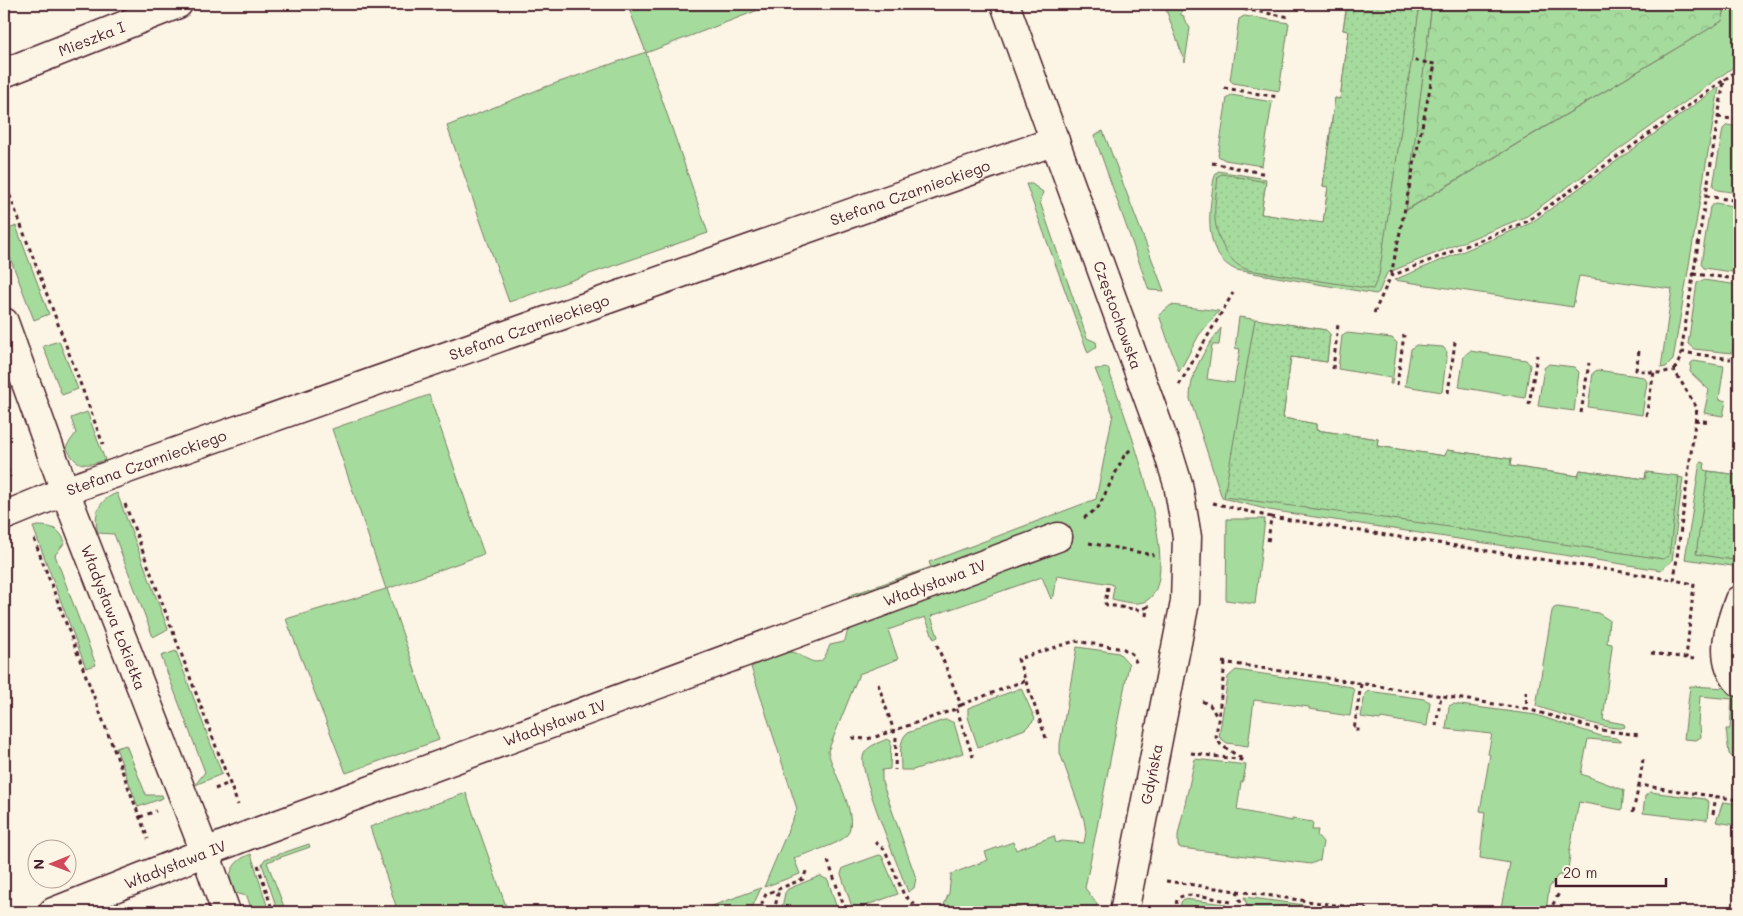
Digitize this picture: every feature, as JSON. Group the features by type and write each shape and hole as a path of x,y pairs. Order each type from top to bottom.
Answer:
{"street":[{"name":"Mieszka I","path":"4,73 178,4"},
{"name":"Częstochowska","path":"1005,4 1178,484 1187,537 1188,558 1185,602 1178,635"},
{"name":"Stefana Czarnieckiego","path":"13,512 65,491 1055,142"},
{"name":"Władysława Łokietka","path":"4,322 65,491 205,852 226,912"},
{"name":"Władysława IV","path":"53,912 249,835 1058,537"},
{"path":"1734,673 1726,654 1728,634 1739,600"},
{"name":"Gdyńska","path":"1124,912 1178,635"}],"path":[{"path":"1236,8 1290,17"},
{"path":"1374,313 1391,276 1435,64 1411,60"},
{"path":"1391,276 1528,220 1739,69"},
{"path":"1674,370 1680,359 1724,80"},
{"path":"1224,88 1278,97"},
{"path":"1718,117 1739,120"},
{"path":"1212,163 1267,174"},
{"path":"4,180 249,835 273,912"},
{"path":"1706,196 1739,201"},
{"path":"1693,274 1739,279"},
{"path":"1178,387 1233,293"},
{"path":"1333,369 1338,324"},
{"path":"1397,385 1404,335"},
{"path":"1448,393 1455,342"},
{"path":"1639,351 1636,370 1654,372 1674,370"},
{"path":"1681,352 1731,359"},
{"path":"1529,405 1537,355"},
{"path":"1580,413 1589,363"},
{"path":"1674,370 1697,408 1674,580"},
{"path":"1646,416 1654,372"},
{"path":"1695,420 1711,422"},
{"path":"1058,537 1098,508 1124,456 1134,446"},
{"path":"4,461 13,512 160,870"},
{"path":"1210,502 1271,517 1694,584 1686,658"},
{"path":"1268,543 1271,517"},
{"path":"1058,537 1155,555"},
{"path":"1108,587 1107,605 1140,610 1147,607"},
{"path":"1046,738 1018,659 1076,641 1124,649 1132,654 1137,664"},
{"path":"937,645 961,705"},
{"path":"1651,654 1686,658 1734,673"},
{"path":"1192,753 1244,760 1221,745 1216,737 1223,662 1527,709 1601,730 1639,735"},
{"path":"852,738 868,739 893,731 956,709 956,707 1026,680"},
{"path":"878,684 896,737 895,770"},
{"path":"1361,684 1354,730 1361,730"},
{"path":"1526,691 1527,709"},
{"path":"1436,726 1441,696"},
{"path":"1202,701 1210,705 1217,718"},
{"path":"956,709 973,757"},
{"path":"1634,812 1643,759"},
{"path":"1638,785 1739,800"},
{"path":"1713,814 1716,796"},
{"path":"875,842 885,850 904,895 921,910"},
{"path":"828,861 846,912"},
{"path":"758,912 766,894 803,879 806,869"},
{"path":"1166,881 1370,910 1371,912"},
{"path":"774,912 779,889"},
{"path":"1237,891 1244,912"},
{"path":"1549,912 1560,893"},
{"path":"1175,912 1178,900 1182,896 1189,894 1231,902 1235,912"}],"green space":[{"path":"627,4 774,4 646,53 708,233 509,302 447,126 545,87 646,52"},
{"path":"1164,4 1182,4 1181,15 1184,16 1190,28 1185,62"},
{"path":"1347,4 1432,4 1407,210 1722,21 1726,4 1739,4 1739,63 1527,216 1387,273 1379,292 1376,294 1236,270 1226,264 1219,256 1211,236 1211,203 1215,176 1218,171 1266,179 1261,214 1323,224 1328,187 1323,186 1335,98 1340,99 1349,31 1343,30"},
{"path":"1347,4 1420,4 1379,275 1373,289 1248,270 1235,262 1225,250 1215,223 1218,176 1222,174 1266,182 1261,214 1323,223 1328,187 1323,186 1335,98 1340,99 1349,31 1343,30"},
{"path":"1432,4 1726,4 1722,21 1406,210"},
{"path":"1244,16 1289,23 1279,91 1233,83 1230,80 1239,19"},
{"path":"1719,87 1673,360 1666,367 1661,368 1672,289 1579,276 1573,307 1394,280 1531,223"},
{"path":"1231,95 1272,102 1262,166 1225,160 1218,156 1227,98"},
{"path":"1727,125 1739,127 1739,193 1717,190 1713,186 1723,129"},
{"path":"1103,131 1164,291 1149,290 1094,135"},
{"path":"1026,184 1032,184 1043,192 1040,202 1087,338 1096,342 1097,347 1088,353"},
{"path":"1715,203 1739,207 1739,273 1704,268 1701,264 1710,207"},
{"path":"16,226 49,314 34,320 4,242 4,231"},
{"path":"1703,280 1739,285 1739,306 1732,353 1694,349 1688,344 1697,283"},
{"path":"1171,305 1219,311 1199,335 1179,372 1159,315"},
{"path":"1239,317 1326,330 1330,334 1327,362 1291,357 1283,418 1316,424 1316,430 1378,439 1377,446 1445,456 1447,450 1511,459 1510,466 1578,476 1580,470 1645,479 1646,472 1683,478 1672,561 1661,570 1269,510 1222,498 1190,399 1196,370 1209,344 1221,328 1219,345 1212,345 1207,379 1234,383 1240,349 1235,348"},
{"path":"1255,319 1326,330 1330,334 1327,362 1291,357 1283,418 1316,424 1316,430 1378,439 1377,446 1445,456 1447,450 1511,459 1510,466 1578,476 1580,470 1645,479 1646,472 1679,476 1669,556 1663,559 1436,525 1224,497"},
{"path":"1347,333 1392,338 1397,343 1392,384 1390,384 1391,378 1338,369 1342,336"},
{"path":"59,341 78,389 62,395 43,346"},
{"path":"1416,345 1443,347 1447,352 1442,392 1405,386 1411,349"},
{"path":"1470,351 1526,360 1530,365 1525,398 1459,387 1464,356"},
{"path":"1694,361 1724,366 1719,399 1726,401 1723,416 1704,413 1709,390 1690,372 1691,363"},
{"path":"1549,364 1574,367 1579,372 1574,411 1538,406 1544,368"},
{"path":"1108,368 1148,489 1156,526 1160,560 1157,586 1146,601 1129,603 1112,599 1114,586 1111,584 1057,575 1054,596 1051,599 1042,577 931,616 938,637 934,639 925,617 888,630 898,659 859,674 828,751 849,809 851,821 849,831 844,838 834,844 794,858 800,874 764,887 797,809 751,667 773,656 787,652 792,652 810,661 819,661 824,658 830,645 844,642 850,627 1070,534 1066,526 851,603 848,596 931,567 929,562 1096,499 1113,414 1095,369"},
{"path":"1597,370 1644,377 1647,382 1642,415 1588,407 1593,373"},
{"path":"429,395 484,554 387,589 439,740 346,773 286,619 386,589 332,429"},
{"path":"87,412 105,460 92,464 82,464 77,462 66,447 76,433 71,418"},
{"path":"1700,462 1705,463 1704,470 1708,471 1738,475 1739,471 1739,567 1685,559"},
{"path":"1708,471 1738,475 1739,471 1739,561 1696,554"},
{"path":"117,493 168,629 153,637 114,534 98,533 96,520 101,504"},
{"path":"1227,519 1265,519 1255,604 1226,600"},
{"path":"33,527 55,529 61,534 65,542 55,555 96,665 86,668"},
{"path":"1558,607 1598,613 1609,620 1607,643 1612,644 1612,647 1603,720 1624,724 1625,727 1609,727 1596,724 1536,706 1552,611"},
{"path":"1077,647 1119,653 1129,664 1085,888 1097,904 1094,912 1029,912 1026,905 1004,912 941,912 949,893 951,874 988,860 985,852 1013,842 1016,850 1054,836 1056,843 1062,841 1084,843 1086,832 1084,820 1060,753"},
{"path":"176,651 222,774 195,785 205,772 161,656"},
{"path":"1236,670 1352,687 1354,691 1350,716 1309,709 1309,707 1254,700 1248,746 1227,743 1219,737 1228,677"},
{"path":"1690,686 1728,688 1739,699 1739,760 1734,759 1729,754 1726,729 1730,729 1732,699 1700,696 1698,726 1700,726 1701,737 1696,740 1684,739"},
{"path":"1021,688 1035,719 1025,729 978,747 968,717 968,708"},
{"path":"1368,691 1424,699 1430,702 1427,726 1381,718 1380,720 1361,717 1365,694"},
{"path":"1453,704 1536,715 1601,736 1616,738 1621,742 1588,739 1581,774 1624,790 1622,810 1579,802 1569,854 1567,876 1558,875 1549,888 1546,912 1500,912 1510,863 1480,858 1485,812 1480,811 1492,734 1446,729 1449,706"},
{"path":"944,720 954,723 963,753 913,770 901,770 901,745 904,736 907,733"},
{"path":"887,739 891,741 890,769 882,770 882,782 916,878 914,888 908,892 873,801 863,766 863,757 866,750"},
{"path":"126,745 146,795 162,795 163,798 138,807 116,748"},
{"path":"1195,759 1246,765 1243,782 1241,782 1237,810 1292,821 1292,819 1313,822 1312,830 1318,830 1317,835 1323,842 1320,860 1311,864 1181,848 1178,846 1178,835"},
{"path":"1650,792 1705,799 1709,802 1707,820 1643,813 1645,796"},
{"path":"466,793 508,912 398,912 370,827"},
{"path":"1723,802 1739,804 1739,818 1737,818 1736,825 1716,822"},
{"path":"309,844 310,847 267,862 286,912 278,912 262,864 265,859"},
{"path":"251,854 269,912 252,912 247,896 231,892 230,879 232,869 239,860"},
{"path":"879,855 882,856 898,894 853,910 841,874 843,868"},
{"path":"820,876 828,880 838,912 781,912 785,893 788,889"},
{"path":"761,888 750,912 696,912"},
{"path":"1244,897 1305,905 1310,912 1250,912"},
{"path":"1184,899 1225,904 1227,912 1180,912 1181,902"}]}
